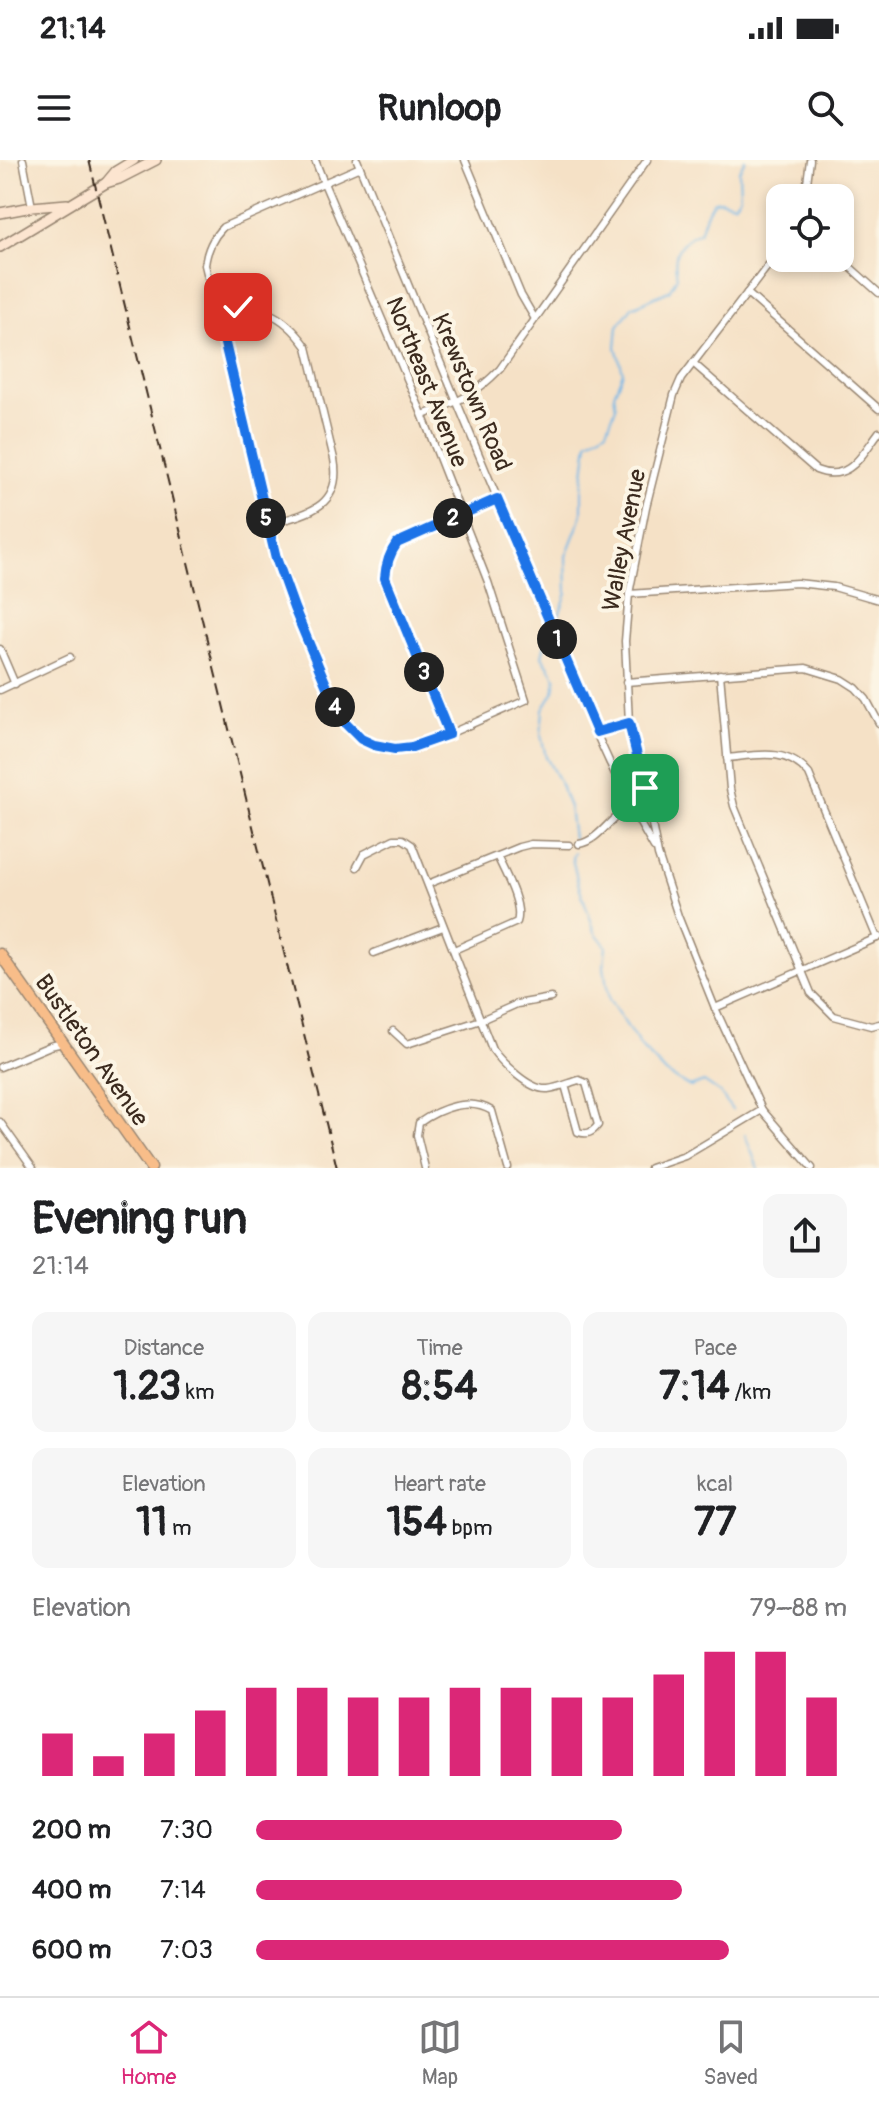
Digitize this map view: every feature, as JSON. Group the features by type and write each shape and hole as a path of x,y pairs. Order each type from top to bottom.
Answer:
{"main road":[{"path":"106,183 116,171 134,160"},
{"path":"0,247 106,183 156,160"},
{"path":"5,212 70,204"},
{"path":"5,212 27,216 35,224"},
{"name":"Bustleton Avenue","path":"0,954 151,1168"}],"street":[{"path":"23,160 32,207"},
{"name":"Northeast Avenue","path":"315,160 423,415 488,582 526,700 449,734"},
{"path":"465,160 521,295 535,319"},
{"path":"423,415 479,390 500,369 647,160"},
{"path":"807,184 810,160"},
{"path":"358,164 324,183 220,229 207,251 205,265 280,570 340,718 361,739 395,749 412,747 449,734 385,578 388,558 397,543 497,499"},
{"name":"Krewstown Road","path":"358,164 629,807 658,855"},
{"name":"Walley Avenue","path":"766,268 681,379 674,395 646,507 629,594 626,682 629,723 658,855 678,916 715,1008 762,1110 812,1168"},
{"path":"854,271 879,293"},
{"path":"747,293 879,409"},
{"path":"217,310 238,307 271,313 297,333 307,347 337,471 335,485 323,505 303,515 268,524"},
{"path":"693,363 816,470 832,476 851,468 879,432"},
{"path":"629,594 797,583 834,587 878,598"},
{"path":"0,649 15,684"},
{"path":"0,690 70,657"},
{"path":"626,682 806,668 842,679 856,688 879,723"},
{"path":"720,674 734,806 811,993 834,1016 871,1026 879,1024"},
{"path":"597,732 629,723"},
{"path":"715,1008 878,938 806,769 792,759 773,753 727,758"},
{"path":"579,844 595,837 618,812 629,807"},
{"path":"357,867 364,854 394,839 403,839 412,845 492,1049 502,1062 538,1089 579,1080 586,1083 598,1125 593,1132 578,1132 565,1085"},
{"path":"428,884 519,847 531,844 569,845"},
{"path":"454,950 517,922 520,915 497,856"},
{"path":"374,953 443,927"},
{"path":"393,1031 407,1044 481,1020 517,1004 551,998"},
{"path":"0,1067 63,1043"},
{"path":"425,1168 417,1135 419,1123 429,1116 465,1104 483,1106 492,1111 508,1168"},
{"path":"650,1168 685,1156 762,1110"},
{"path":"0,1122 33,1168"}],"waterway":[{"path":"559,615 567,593 566,556 582,515 588,442 607,430 616,407 614,394 623,372 616,347 618,326 632,307 669,291 677,277 675,262 678,249 700,232 714,201 734,204 740,196 739,171 745,160"},
{"path":"546,639 542,656 556,678 554,691 543,709 541,735 546,757 569,807 573,838"},
{"path":"574,852 572,858 578,883 595,932 606,946 604,967 609,1000 642,1048 667,1074 690,1087 704,1082 720,1093 732,1110"},
{"path":"745,1135 758,1168"}],"railway":[{"path":"89,160 337,1168"}],"route":[{"path":"238,307 217,310 276,558 332,702 347,727 374,745 395,749 412,747 449,734 385,578 386,566 397,543 497,499 597,732 629,723 645,788"}]}
